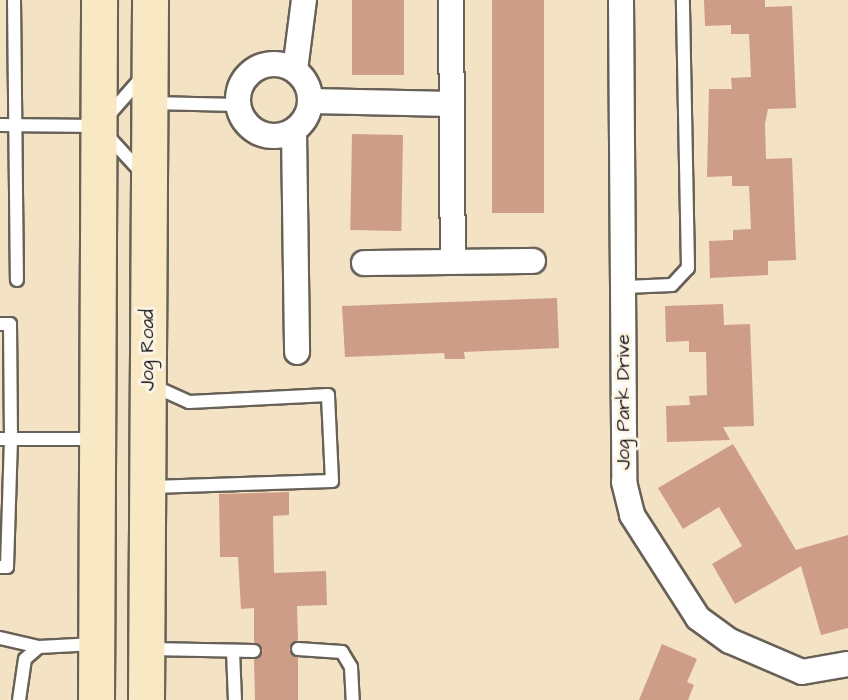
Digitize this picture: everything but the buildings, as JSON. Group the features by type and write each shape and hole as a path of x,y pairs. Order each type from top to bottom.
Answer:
{"main road":[{"path":"96,700 100,0"},
{"name":"Jog Road","path":"146,700 150,0"}],"street":[{"path":"295,70 304,0"},
{"path":"451,0 453,260"},
{"name":"Jog Park Drive","path":"621,0 625,287 624,482 641,530 698,618 730,641 802,672 848,664"},
{"path":"272,63 295,70 309,89 311,101 309,113 294,131 282,136 258,133 248,126 238,105 242,82 261,66 272,63"},
{"path":"311,101 452,104"},
{"path":"294,131 297,352"},
{"path":"364,263 533,261"}],"lane":[{"path":"14,0 7,125 17,280"},
{"path":"625,287 672,285 688,268 683,0"},
{"path":"99,126 149,65"},
{"path":"149,103 238,105"},
{"path":"7,125 99,126 138,166 149,187"},
{"path":"0,324 10,324 5,439 7,567 0,567"},
{"path":"147,487 332,481 328,395 189,401 148,383"},
{"path":"5,439 97,439"},
{"path":"0,638 39,647 96,644"},
{"path":"19,700 25,659 39,647"},
{"path":"146,649 254,651"},
{"path":"298,649 342,652 351,667 353,700"},
{"path":"233,651 235,700"}]}
